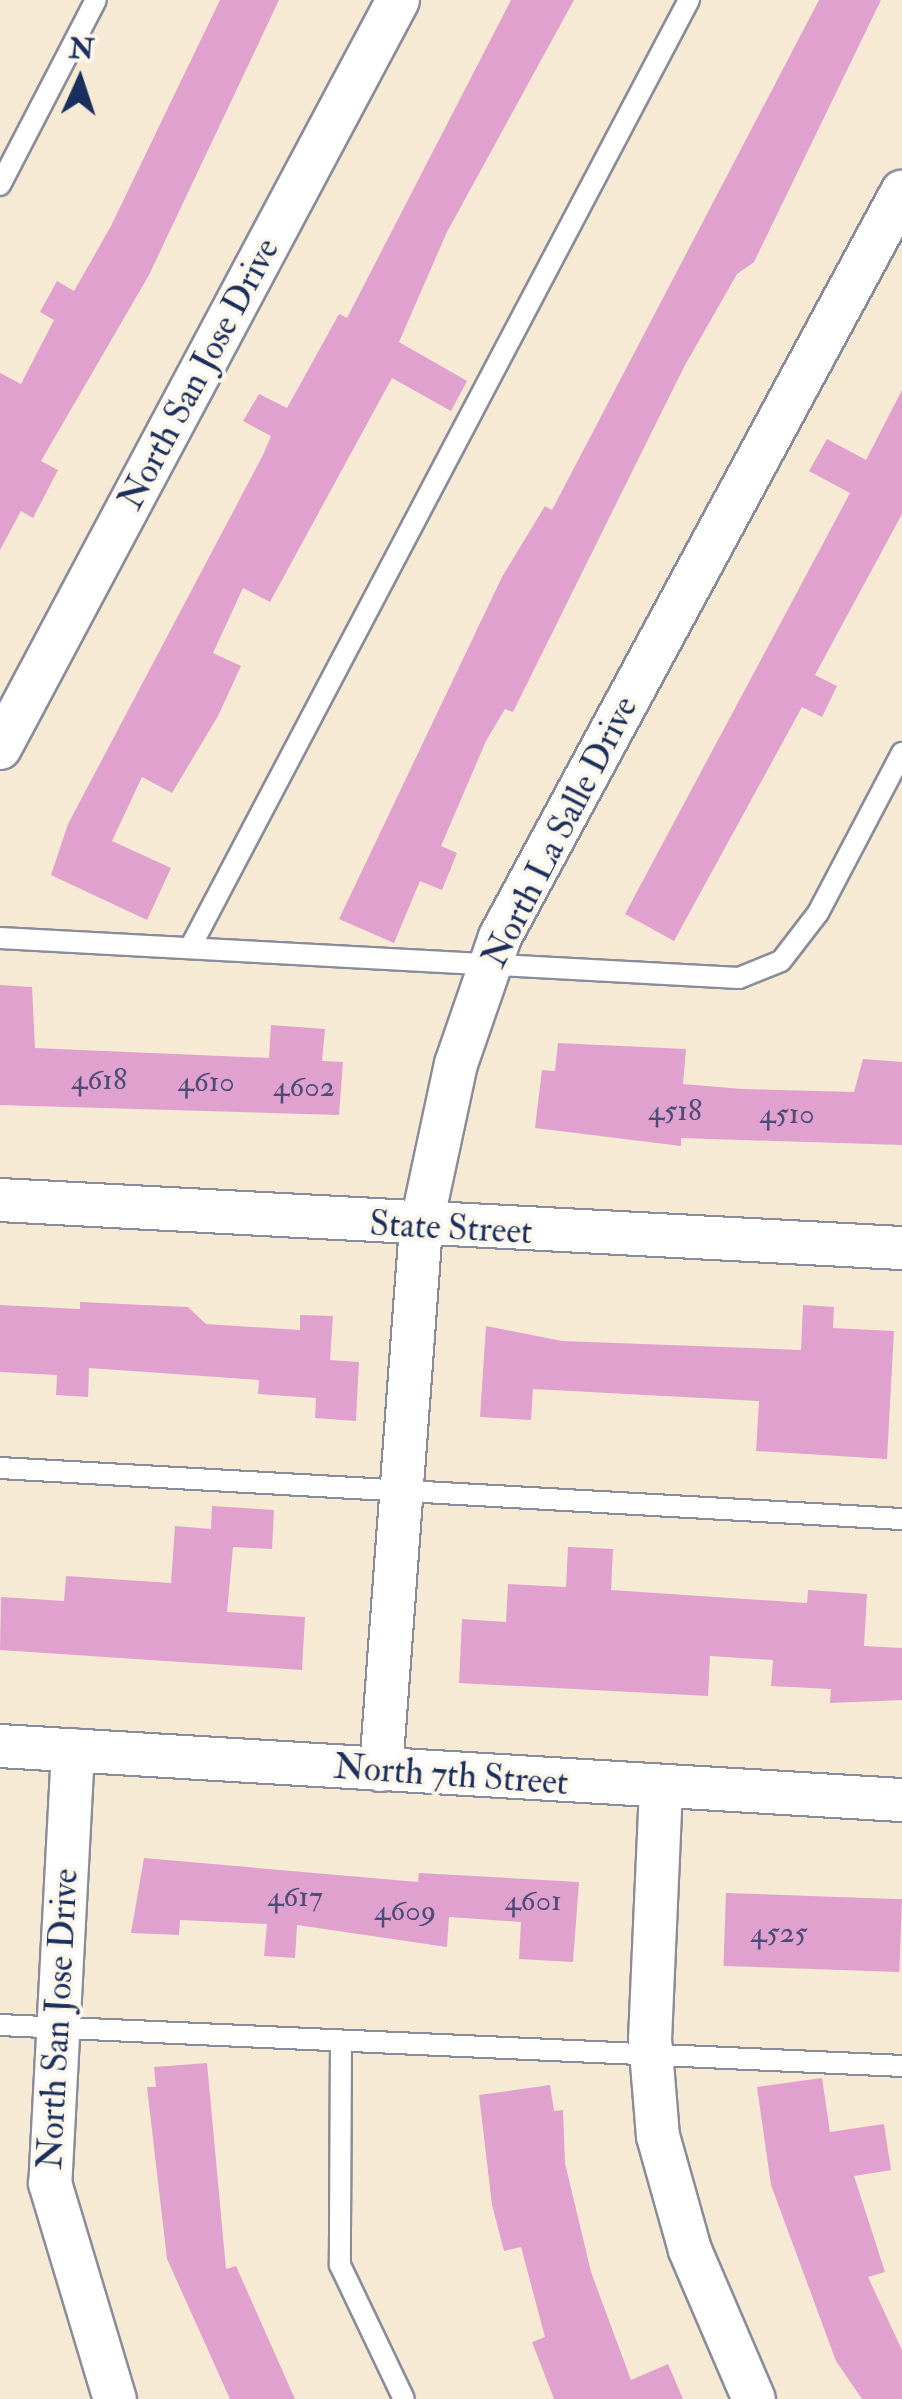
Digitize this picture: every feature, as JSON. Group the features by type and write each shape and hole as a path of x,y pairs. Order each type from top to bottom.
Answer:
{"street":[{"name":"North San Jose Drive","path":"0,748 398,0"},
{"name":"North La Salle Drive","path":"381,1770 421,1227 456,1064 492,958 902,192"},
{"name":"State Street","path":"0,1200 421,1227 902,1248"},
{"name":"North 7th Street","path":"0,1746 902,1800"},
{"name":"North San Jose Drive","path":"73,1750 53,2028 50,2183 114,2399"},
{"path":"660,1788 651,2054 658,2136 690,2250 754,2399"}],"lane":[{"path":"0,185 96,0"},
{"path":"191,946 689,0"},
{"path":"0,938 492,958 739,978 781,961 818,913 902,753"},
{"path":"0,1468 902,1519"},
{"path":"0,2025 902,2066"},
{"path":"341,2041 340,2265 404,2399"}],"building":[{"path":"220,0 279,0 149,275 41,461 58,470 33,518 21,511 0,550 0,373 21,384 54,320 40,312 57,281 74,291 111,226"},
{"path":"511,0 574,0 447,232 399,342 467,381 451,411 392,378 270,602 243,588 213,653 241,666 218,716 172,793 142,777 112,841 171,868 147,920 51,875 68,824 263,455 271,436 243,421 259,394 287,408 339,314 347,318"},
{"path":"819,0 881,0 754,262 737,274 684,367 513,712 505,709 486,741 441,846 457,853 442,890 420,881 394,943 339,919 502,577 545,506 552,510"},
{"path":"902,390 902,514 815,675 837,686 822,717 802,707 674,941 625,914 850,493 809,471 827,439 866,460"},
{"path":"0,985 32,987 35,1048 269,1058 271,1025 325,1029 322,1061 343,1062 339,1115 0,1105"},
{"path":"558,1043 686,1049 683,1084 742,1089 854,1092 863,1059 902,1062 902,1145 681,1138 681,1146 535,1128 542,1070 555,1071"},
{"path":"80,1302 188,1307 206,1324 300,1330 300,1315 333,1316 330,1360 359,1362 356,1421 315,1418 316,1398 258,1394 259,1380 89,1368 88,1397 56,1395 57,1375 0,1372 0,1305 80,1309"},
{"path":"803,1305 834,1307 833,1328 894,1331 887,1459 756,1451 759,1401 533,1389 531,1420 480,1417 486,1326 562,1341 801,1350"},
{"path":"212,1506 274,1510 272,1549 233,1547 227,1612 305,1617 302,1670 0,1650 1,1597 64,1601 66,1576 171,1583 175,1526 211,1529"},
{"path":"568,1547 613,1549 611,1590 807,1603 808,1590 867,1594 864,1646 902,1648 902,1700 830,1703 831,1689 771,1686 773,1660 710,1656 708,1696 459,1683 462,1619 506,1622 508,1584 566,1587"},
{"path":"144,1858 418,1882 419,1873 579,1882 573,1962 519,1959 521,1922 449,1917 447,1947 297,1925 295,1958 264,1956 267,1924 180,1920 179,1935 131,1933"},
{"path":"726,1893 902,1899 899,1972 723,1966"},
{"path":"207,2063 226,2269 236,2266 295,2399 230,2399 167,2259 147,2087 156,2087 154,2067"},
{"path":"822,2078 830,2132 884,2124 891,2170 854,2176 885,2272 868,2277 902,2350 902,2399 862,2399 836,2361 771,2185 757,2087"},
{"path":"550,2085 554,2111 563,2110 565,2163 591,2272 631,2380 668,2364 683,2399 554,2399 532,2342 545,2337 521,2247 504,2251 492,2205 479,2095"}]}
